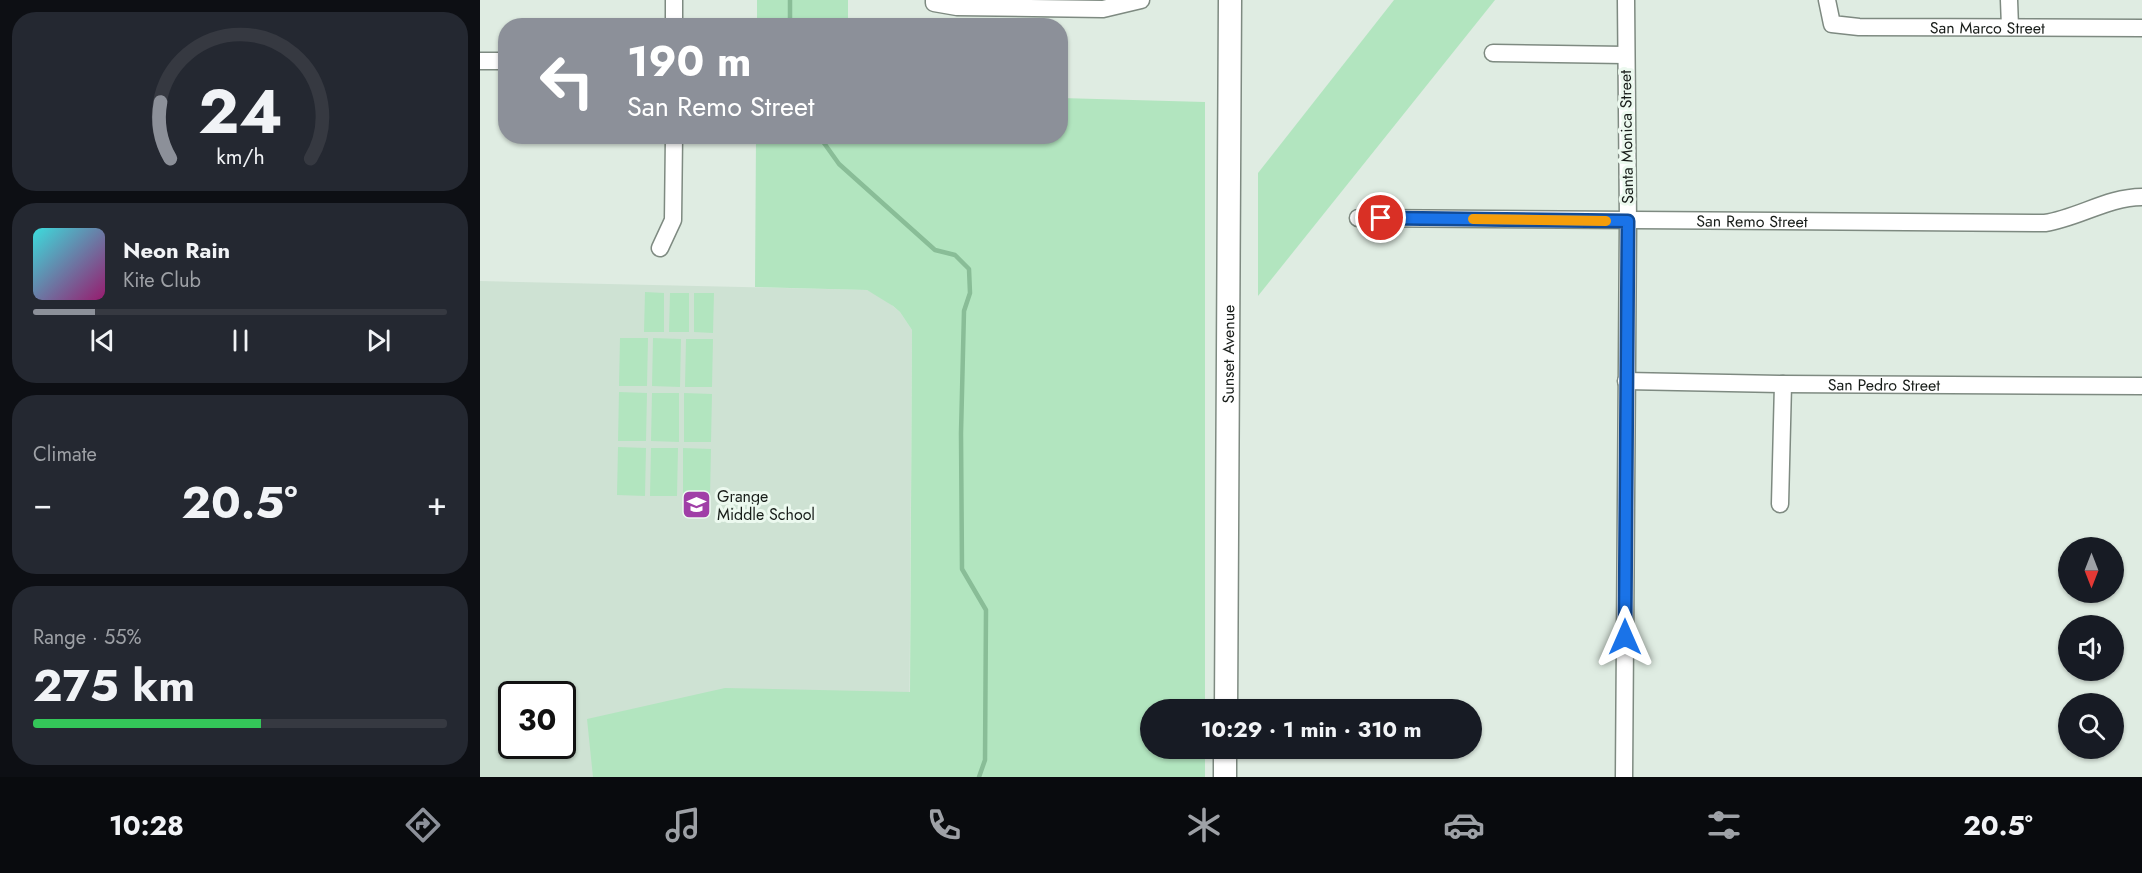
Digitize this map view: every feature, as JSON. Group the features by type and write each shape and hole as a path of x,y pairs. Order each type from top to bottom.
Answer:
{"main road":[{"name":"Sunset Avenue","path":"1226,699 1230,0"},
{"path":"1225,759 1225,777"}],"street":[{"path":"674,0 674,18"},
{"path":"934,2 957,7 1103,9 1141,0"},
{"name":"Santa Monica Street","path":"1624,777 1628,221 1626,0"},
{"name":"San Marco Street","path":"1827,0 1832,24 1859,27 2142,28"},
{"path":"2009,0 2010,27"},
{"path":"1493,53 1625,55"},
{"path":"480,61 498,61"},
{"path":"660,248 673,220 674,144"},
{"name":"San Remo Street","path":"1358,218 2045,223 2062,220 2116,201 2142,197"},
{"name":"San Pedro Street","path":"1626,381 2142,386"},
{"path":"1780,504 1783,384"}],"shaded area":[{"name":"Grange Middle School","path":"480,281 867,290 882,297 900,312 912,330 909,777 480,777"}],"green space":[{"path":"757,0 848,0 848,18 757,18"},
{"path":"1394,0 1495,0 1258,296 1258,173"},
{"path":"1068,98 1205,102 1205,699 1140,699 1140,759 1205,759 1205,777 593,777 587,719 725,688 910,692 912,330 900,312 867,290 755,287 756,144 1068,144"},
{"path":"645,292 664,293 664,332 644,332"},
{"path":"670,293 689,293 689,332 669,332"},
{"path":"694,293 714,293 713,333 694,332"},
{"path":"620,338 648,338 647,386 619,386"},
{"path":"653,338 681,339 680,387 652,386"},
{"path":"686,339 713,339 712,387 685,387"},
{"path":"619,392 647,393 646,441 618,441"},
{"path":"652,393 679,393 679,442 651,441"},
{"path":"684,393 712,394 711,442 684,442"},
{"path":"618,447 646,448 645,496 617,495"},
{"path":"651,448 678,448 677,496 650,496"},
{"path":"683,448 711,449 710,497 683,497"}],"waterway":[{"path":"790,0 790,18"},
{"path":"825,144 839,164 935,250 955,255 969,269 970,293 964,311 961,433 962,569 986,610 985,760 979,777"}],"slow traffic":[{"path":"1473,219 1606,221"}],"place":[{"name":"Grange Middle School","path":"696,505"}],"route":[{"path":"1381,218 1628,221 1625,637"}]}
